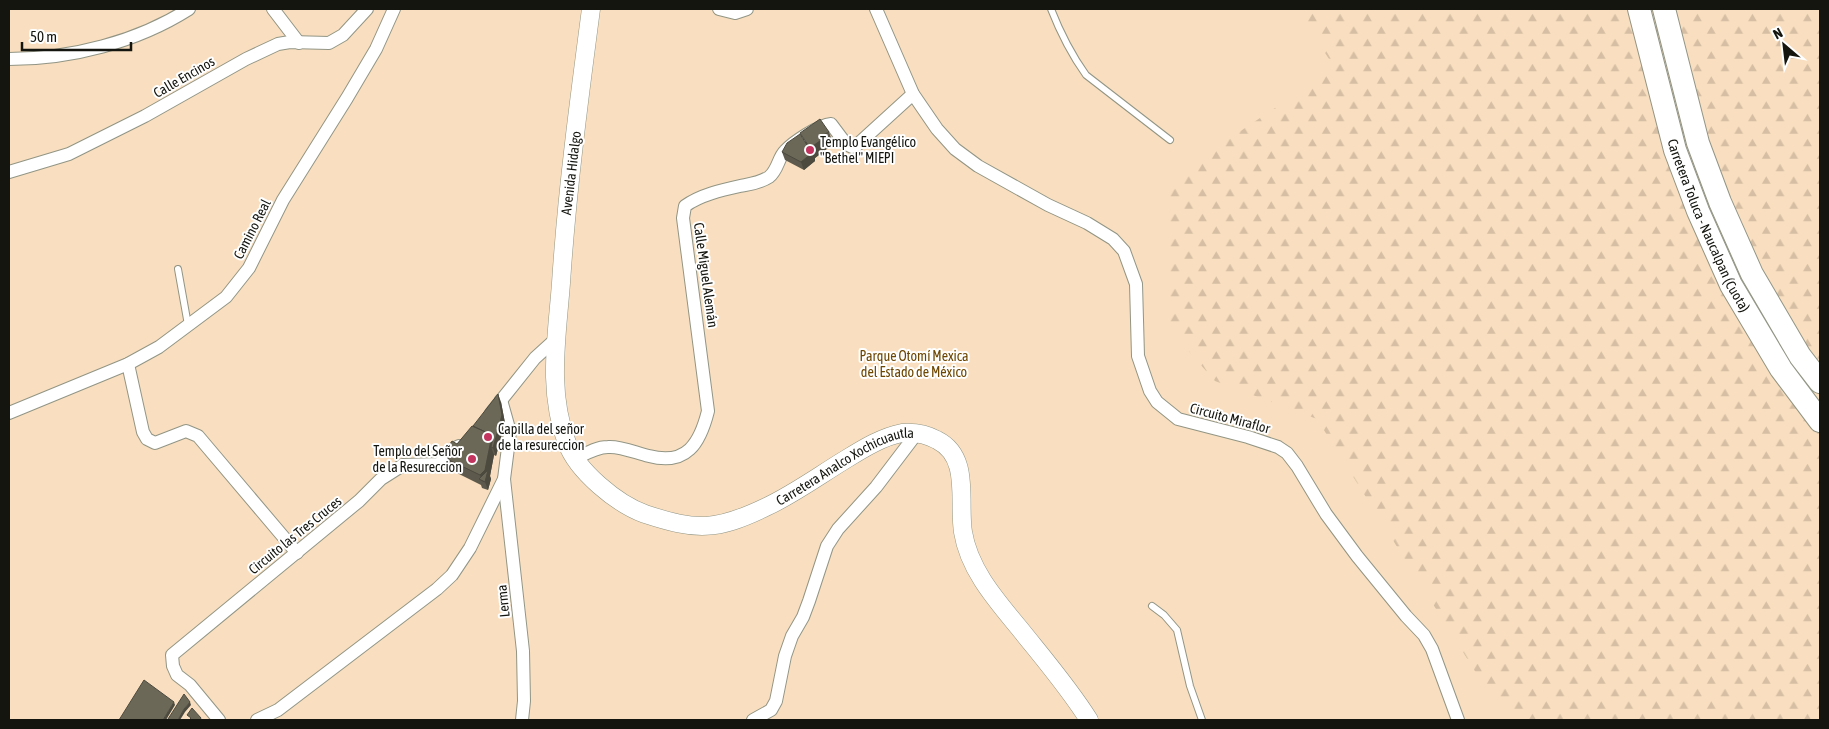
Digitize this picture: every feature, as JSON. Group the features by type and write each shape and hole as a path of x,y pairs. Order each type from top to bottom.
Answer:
{"highway":[{"name":"Carretera Toluca - Naucalpan (Cuota)","path":"1639,9 1675,150 1698,211 1731,285 1781,369 1820,421"},
{"name":"Carretera Toluca - Naucalpan (Cuota)","path":"1664,9 1698,144 1720,202 1752,274 1800,356 1820,382"}],"main road":[{"name":"Avenida Hidalgo","path":"557,338 566,216 591,9"},
{"name":"Carretera Analco Xochicuautla","path":"557,338 554,359 555,399 567,445 575,459 610,494 635,510 667,521 689,526 710,527 729,523 767,507 861,450 888,437 903,433 917,433 939,440 950,449 957,461 962,488 962,528 977,571 992,594 1058,676 1089,720"}],"street":[{"path":"9,59 32,59 98,48 138,34 189,9"},
{"path":"273,9 299,43"},
{"name":"Calle Encinos","path":"9,172 69,154 145,116 246,59 278,44 329,42 344,35 367,9"},
{"name":"Camino Real","path":"9,413 128,364 159,347 226,297 249,268 283,200 376,49 394,9"},
{"path":"719,9 735,13 748,9"},
{"name":"Circuito Miraflor","path":"876,9 913,94 937,129 955,149 985,170 1048,205 1087,223 1113,239 1124,251 1136,284 1138,356 1150,391 1154,397 1162,407 1178,419 1248,436 1287,453 1326,514 1357,556 1424,635 1432,649 1458,720"},
{"name":"Calle Miguel Alemán","path":"575,459 593,450 608,447 633,451 652,457 673,458 685,454 695,446 705,425 708,411 683,218 686,206 698,198 756,183 768,177 775,171 783,151 822,125 831,124 846,144 852,147 857,145 913,94"},
{"path":"484,423 535,358 557,338"},
{"path":"128,364 143,432 147,439 155,443 186,431 198,436 296,552"},
{"path":"257,720 280,715 452,575 470,548 504,480 510,432 501,400"},
{"path":"753,720 771,710 776,701 785,656 792,636 803,617 827,546 838,529 876,487 917,433"},
{"name":"Circuito las Tres Cruces","path":"219,720 190,685 177,675 172,666 172,655 359,501 381,479 402,465 439,464 454,449 472,438"},
{"name":"Lerma","path":"504,480 523,651 524,701 522,720"}],"lane":[{"path":"1051,9 1058,28 1086,75 1170,140"},
{"path":"178,269 188,326"},
{"path":"1152,606 1164,615 1177,630 1190,686 1202,720"}],"green space":[{"name":"Parque Otomí Mexica del Estado de México","path":"9,9 1820,9 1820,720 9,720"},
{"path":"1296,9 1820,9 1820,720 1513,720 1488,692 1317,419 1215,381 1169,329 1167,180 1335,68"}],"building":[{"path":"820,119 829,132 823,135 824,138 810,148 800,133"},
{"path":"800,134 812,153 801,162 782,152 787,143"},
{"path":"498,394 502,415 493,448 491,447 492,435 473,426"},
{"name":"Templo del Señor de la Resureccion","path":"472,426 492,435 485,470 480,475 449,460 445,452 452,441 457,444"},
{"path":"488,470 485,482 479,479"},
{"path":"144,680 174,702 163,720 119,720"},
{"path":"184,694 190,702 178,720 168,719"},
{"path":"192,708 201,718 200,720 189,720 191,718 187,715"}],"place":[{"name":"Templo Evangélico \"Bethel\" MIEPI","path":"810,150"},
{"name":"Capilla del señor de la resureccion","path":"488,437"},
{"name":"Templo del Señor de la Resureccion","path":"472,459"}]}
